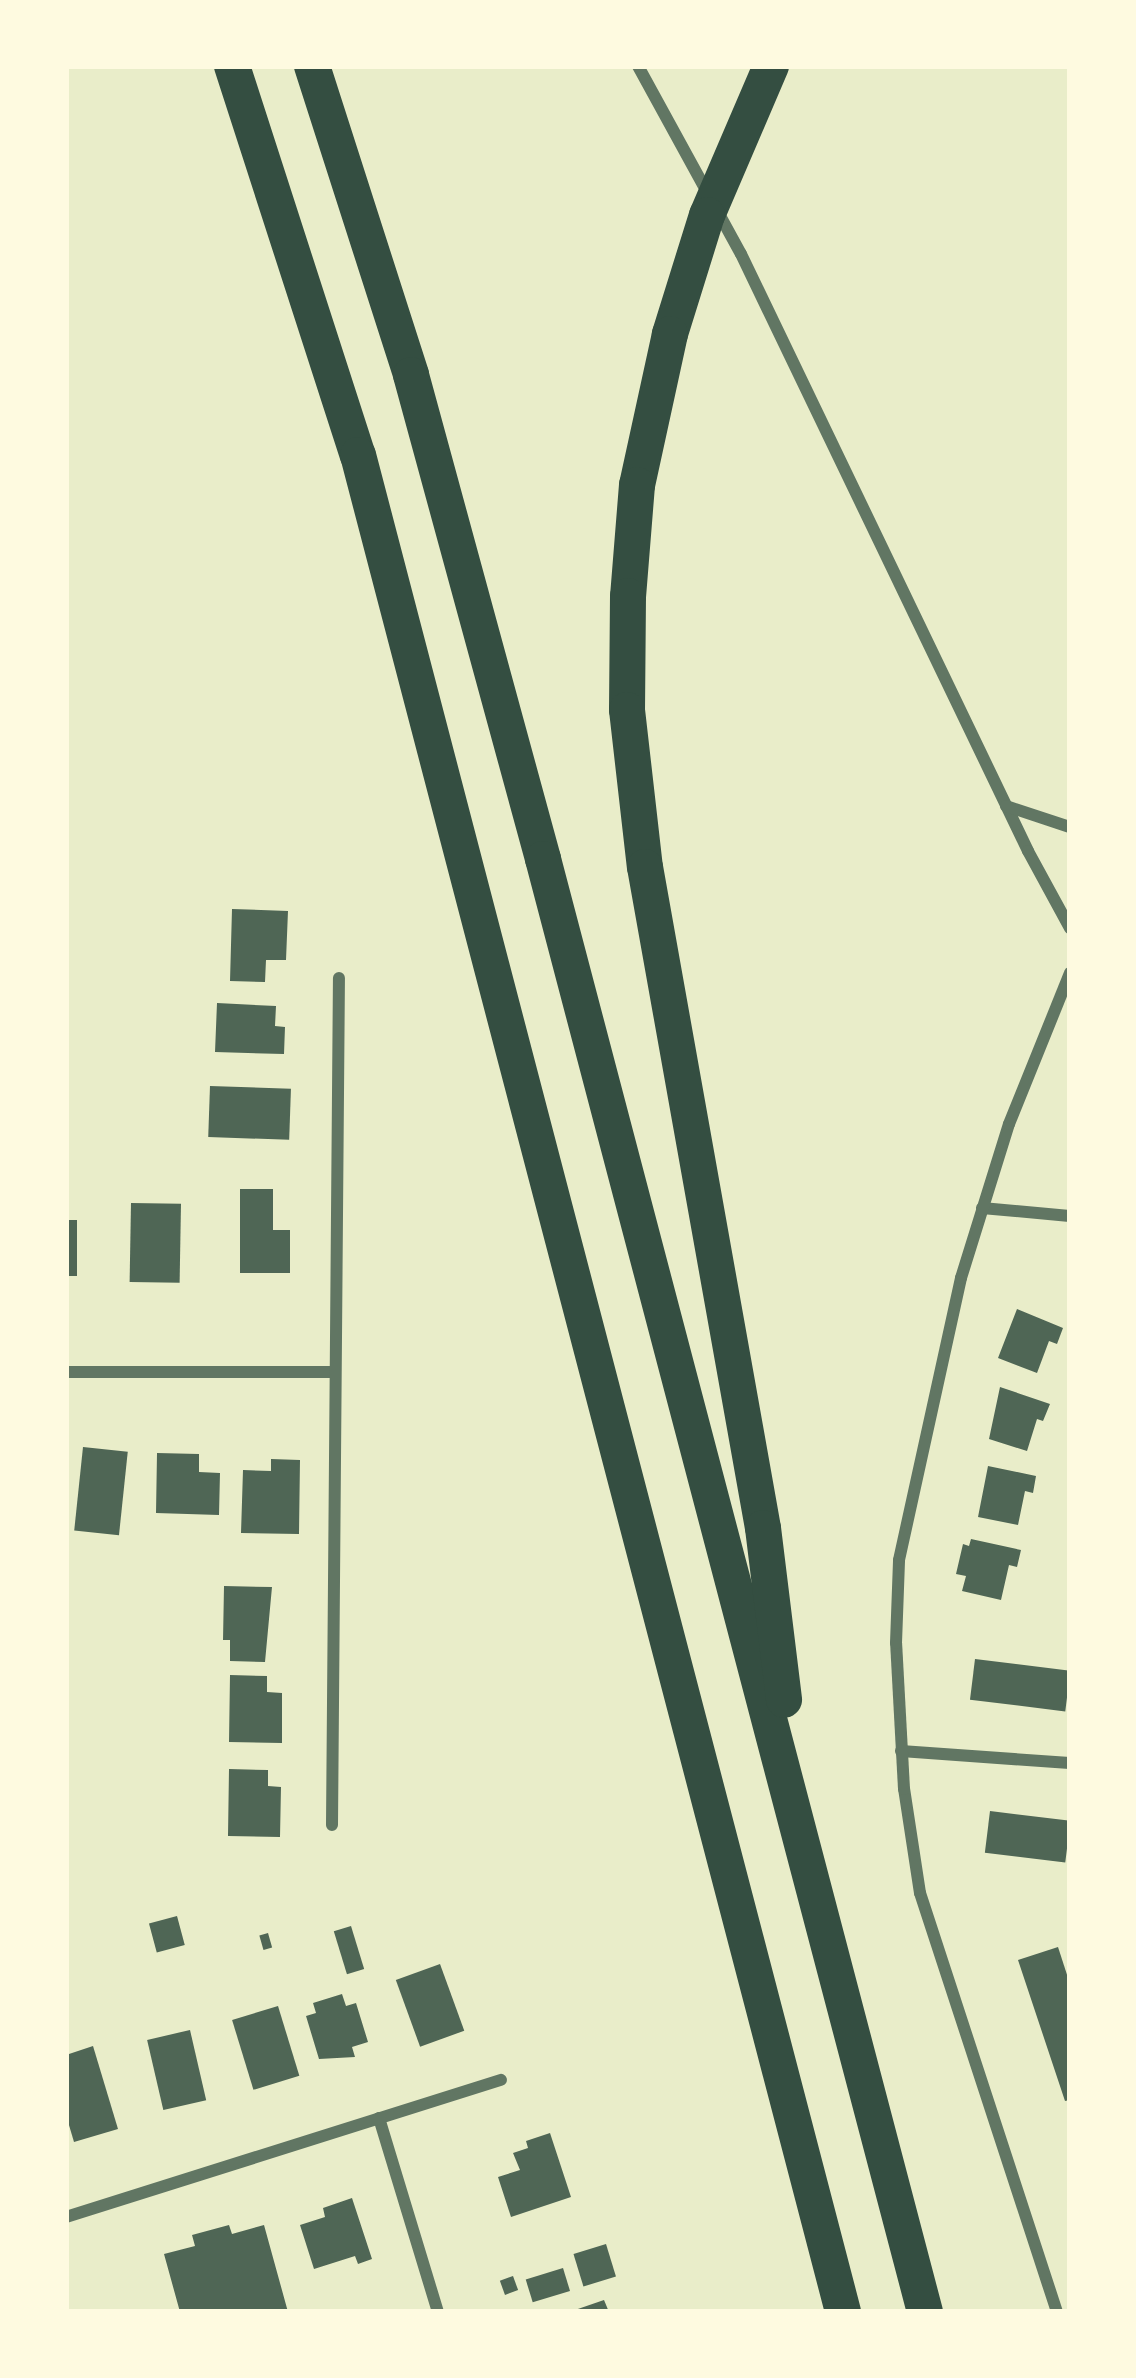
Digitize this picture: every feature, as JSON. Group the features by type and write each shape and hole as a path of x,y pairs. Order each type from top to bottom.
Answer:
{"highway":[{"path":"232,66 358,455 843,2312"},
{"path":"312,66 417,398 926,2312"},
{"path":"771,66 707,215 670,334 637,485 628,596 627,710 645,867 763,1528 802,1846"}],"street":[{"path":"638,66 741,254 1006,806 1070,928"},
{"path":"1006,806 1070,827"},
{"path":"1057,2312 920,1893 901,1751 899,1560 936,1380 982,1208 1070,973"},
{"path":"332,1825 339,978"},
{"path":"982,1208 1070,1216"},
{"path":"66,1372 334,1372"},
{"path":"901,1751 1070,1762"},
{"path":"66,2217 501,2080"},
{"path":"379,2117 438,2312"}],"building":[{"path":"232,909 288,911 286,960 266,960 265,982 230,981"},
{"path":"217,1003 276,1006 275,1026 285,1027 284,1054 215,1052"},
{"path":"210,1086 291,1089 289,1140 208,1137"},
{"path":"240,1189 273,1189 273,1230 290,1230 290,1273 240,1273"},
{"path":"131,1203 181,1204 180,1283 130,1282"},
{"path":"66,1220 77,1220 77,1276 66,1276"},
{"path":"1017,1309 1063,1328 1057,1344 1049,1341 1037,1373 998,1358"},
{"path":"1000,1387 1050,1404 1043,1421 1037,1419 1027,1451 989,1439"},
{"path":"83,1447 128,1452 119,1535 74,1531"},
{"path":"157,1453 199,1454 199,1472 220,1473 219,1515 156,1513"},
{"path":"271,1459 300,1460 299,1534 241,1533 243,1470 271,1471"},
{"path":"988,1466 1036,1476 1033,1493 1025,1491 1018,1525 978,1517"},
{"path":"971,1539 1021,1550 1017,1567 1009,1565 1001,1600 962,1591 966,1576 956,1574 963,1544 969,1546"},
{"path":"224,1586 272,1587 265,1662 230,1661 230,1640 223,1640"},
{"path":"975,1659 1070,1671 1065,1711 970,1700"},
{"path":"230,1675 267,1676 267,1692 282,1693 282,1743 229,1742"},
{"path":"229,1769 268,1770 268,1786 281,1787 280,1837 228,1836"},
{"path":"990,1811 1070,1821 1065,1863 985,1853"},
{"path":"177,1916 185,1945 157,1952 149,1924"},
{"path":"351,1926 364,1969 347,1974 334,1931"},
{"path":"268,1933 272,1947 263,1950 259,1935"},
{"path":"1058,1947 1070,1984 1070,2100 1065,2101 1018,1960"},
{"path":"440,1964 464,2031 420,2047 396,1980"},
{"path":"342,1994 346,2006 356,2003 368,2042 352,2047 355,2057 319,2059 306,2016 316,2013 313,2003"},
{"path":"278,2006 299,2076 253,2090 232,2020"},
{"path":"190,2030 206,2100 163,2110 147,2040"},
{"path":"93,2046 118,2129 74,2142 66,2115 66,2055"},
{"path":"550,2133 571,2197 511,2217 498,2177 520,2170 513,2153 528,2148 526,2141"},
{"path":"352,2198 372,2259 358,2264 355,2256 314,2269 300,2225 325,2217 323,2208"},
{"path":"229,2225 232,2234 264,2225 288,2312 180,2312 164,2254 195,2246 192,2235"},
{"path":"606,2244 616,2277 583,2286 573,2254"},
{"path":"563,2268 570,2291 533,2302 526,2279"},
{"path":"513,2276 518,2290 505,2295 500,2281"},
{"path":"604,2300 609,2312 572,2311"}]}
